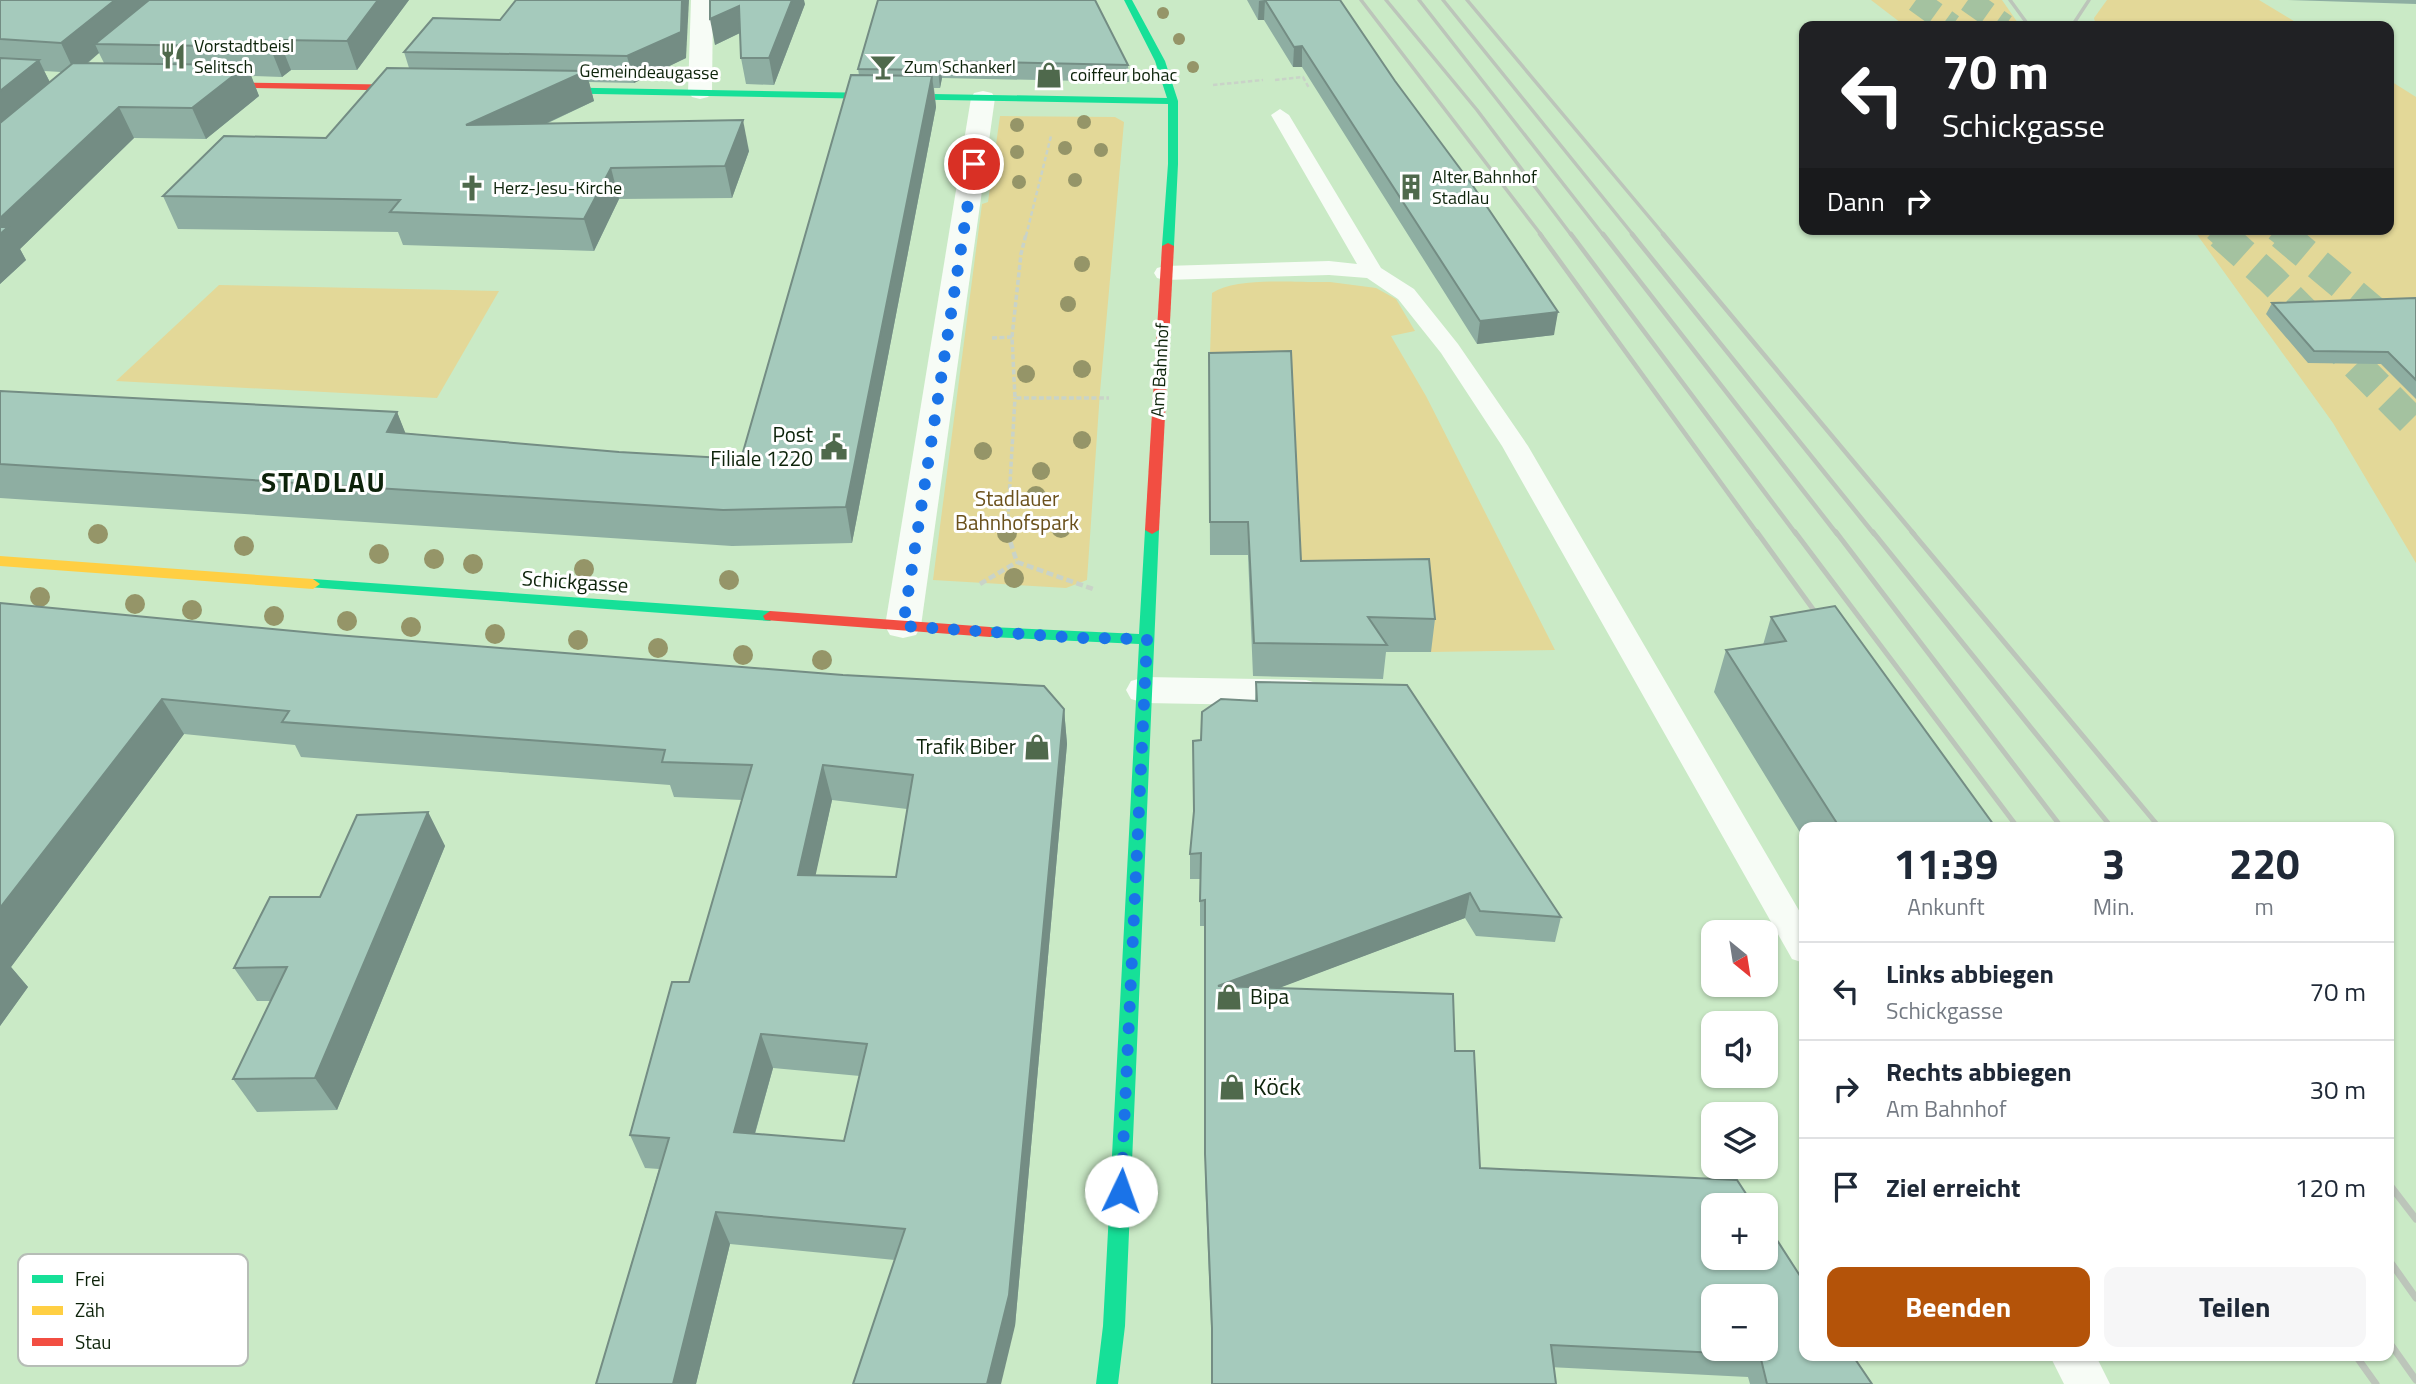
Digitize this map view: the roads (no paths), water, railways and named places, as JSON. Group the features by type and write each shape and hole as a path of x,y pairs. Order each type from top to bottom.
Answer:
{"street":[{"path":"700,92 702,0"},
{"name":"Am Bahnhof","path":"1107,1384 1114,1326 1165,273 1173,164 1172,101 1160,61 1128,0"},
{"path":"184,85 435,88"},
{"name":"Gemeindeaugasse","path":"519,89 1172,101"},
{"path":"903,626 983,98"},
{"name":"Schickgasse","path":"0,561 903,626 1081,638 1147,639"},
{"path":"1145,690 1347,694"}],"lane":[{"path":"1280,115 1373,272 1406,294 1450,349 1515,446 1799,940"},
{"path":"1165,273 1329,268 1373,272"},
{"path":"2074,1361 2089,1384"}],"tunnel":[{"path":"1916,0 1945,21"},
{"path":"1968,0 1998,21"},
{"path":"2222,235 2271,279 2416,425"},
{"path":"2283,235 2371,309 2416,352"}],"railway":[{"path":"1361,0 1542,236"},
{"path":"1386,0 1477,110 1572,236"},
{"path":"1419,0 1604,236"},
{"path":"1443,0 1634,236"},
{"path":"1467,0 1665,236"},
{"path":"2010,0 2025,21"},
{"path":"2075,21 2089,0"},
{"path":"1540,234 1758,534"},
{"path":"1571,234 1796,534"},
{"path":"1603,234 1837,534"},
{"path":"1632,234 1874,534"},
{"path":"1663,234 1914,534"},
{"path":"1757,532 1826,627"},
{"path":"1795,532 2013,822"},
{"path":"1836,532 2057,822"},
{"path":"1873,532 2107,822"},
{"path":"1912,532 2155,822"},
{"path":"2394,1190 2416,1219"},
{"path":"2394,1267 2416,1298"},
{"path":"2394,1349 2416,1380"},
{"path":"2360,1361 2376,1384"}],"place":[{"name":"Vorstadtbeisl Selitsch","path":"173,56"},
{"name":"Zum Schankerl","path":"883,67"},
{"name":"coiffeur bohac","path":"1049,75"},
{"name":"Alter Bahnhof Stadlau","path":"1411,187"},
{"name":"Herz-Jesu-Kirche","path":"472,188"},
{"name":"Post Filiale 1220","path":"834,447"},
{"name":"Trafik Biber","path":"1037,747"},
{"name":"Bipa","path":"1229,997"},
{"name":"Köck","path":"1232,1087"}],"district":[{"name":"STADLAU","path":"324,482"}],"park label":[{"name":"Stadlauer Bahnhofspark","path":"1017,511"}]}
